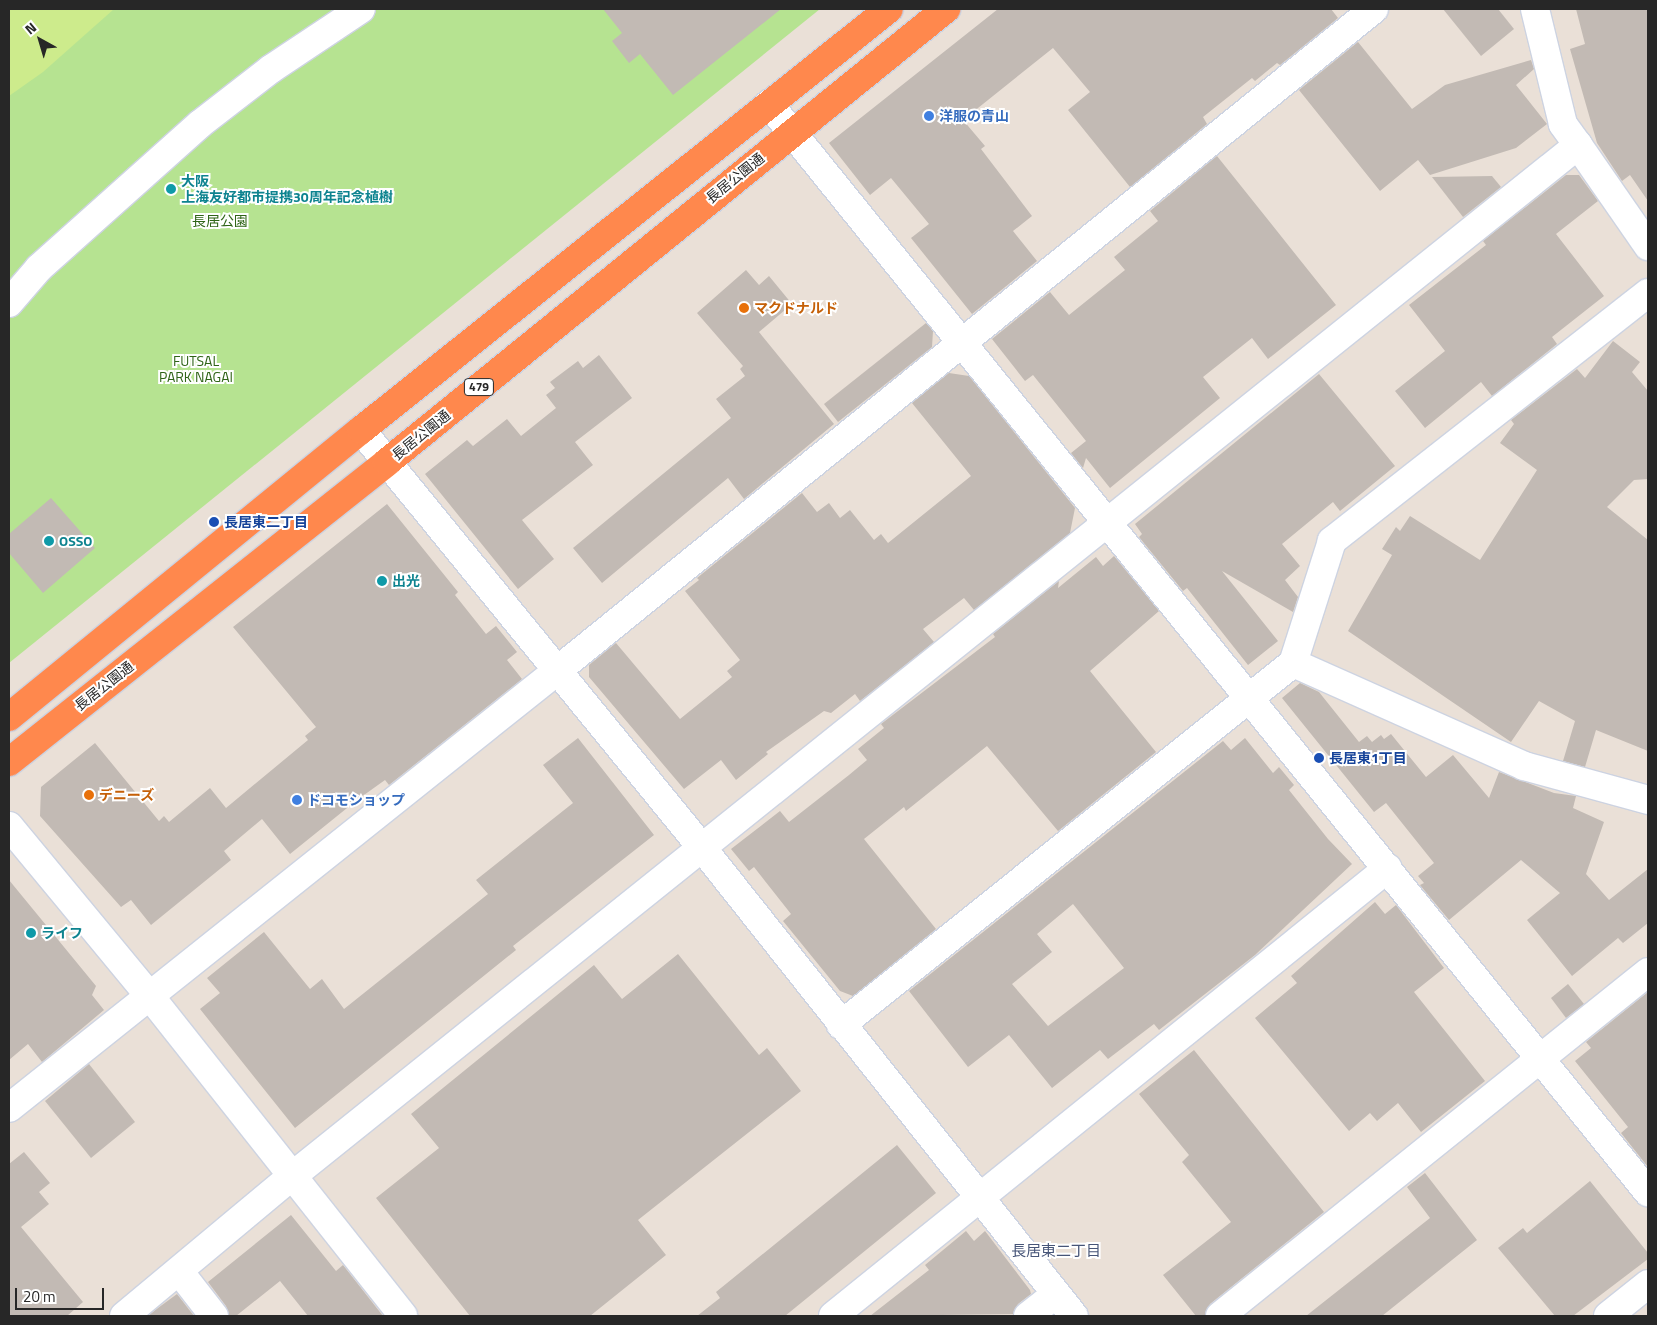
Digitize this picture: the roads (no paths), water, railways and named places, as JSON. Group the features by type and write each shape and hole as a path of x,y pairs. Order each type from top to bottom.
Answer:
{"highway":[{"path":"9,717 361,430 889,9"},
{"name":"長居公園通","path":"9,762 387,462 792,131 946,9"}],"street":[{"path":"9,303 39,268 200,124 271,69 361,9"},
{"path":"9,1108 558,670 1374,9"},
{"path":"1535,9 1564,124 1648,246"},
{"path":"769,104 1648,1192"},
{"path":"124,1316 291,1177 1108,525 1578,145"},
{"path":"841,1025 1293,663 1332,541 1648,293"},
{"path":"361,430 703,849 1074,1316"},
{"path":"1293,663 1524,766 1648,800"},
{"path":"9,826 149,995 402,1316"},
{"path":"833,1316 980,1200 1388,868"},
{"path":"1220,1316 1648,972"},
{"path":"179,1271 214,1316"},
{"path":"1608,1316 1648,1284"},
{"path":"1028,1316 1056,1294"}],"place":[{"name":"洋服の青山","path":"929,116"},
{"name":"大阪 上海友好都市提携30周年記念植樹","path":"171,189"},
{"name":"マクドナルド","path":"744,308"},
{"name":"長居東二丁目","path":"214,522"},
{"name":"OSSO","path":"49,541"},
{"name":"出光","path":"382,581"},
{"name":"長居東1丁目","path":"1319,758"},
{"name":"デニーズ","path":"89,795"},
{"name":"ドコモショップ","path":"297,800"},
{"name":"ライフ","path":"31,933"}],"district":[{"name":"長居東二丁目","path":"1056,1251"}],"park label":[{"name":"長居公園","path":"220,221"},
{"name":"FUTSAL PARK NAGAI","path":"196,370"}]}
